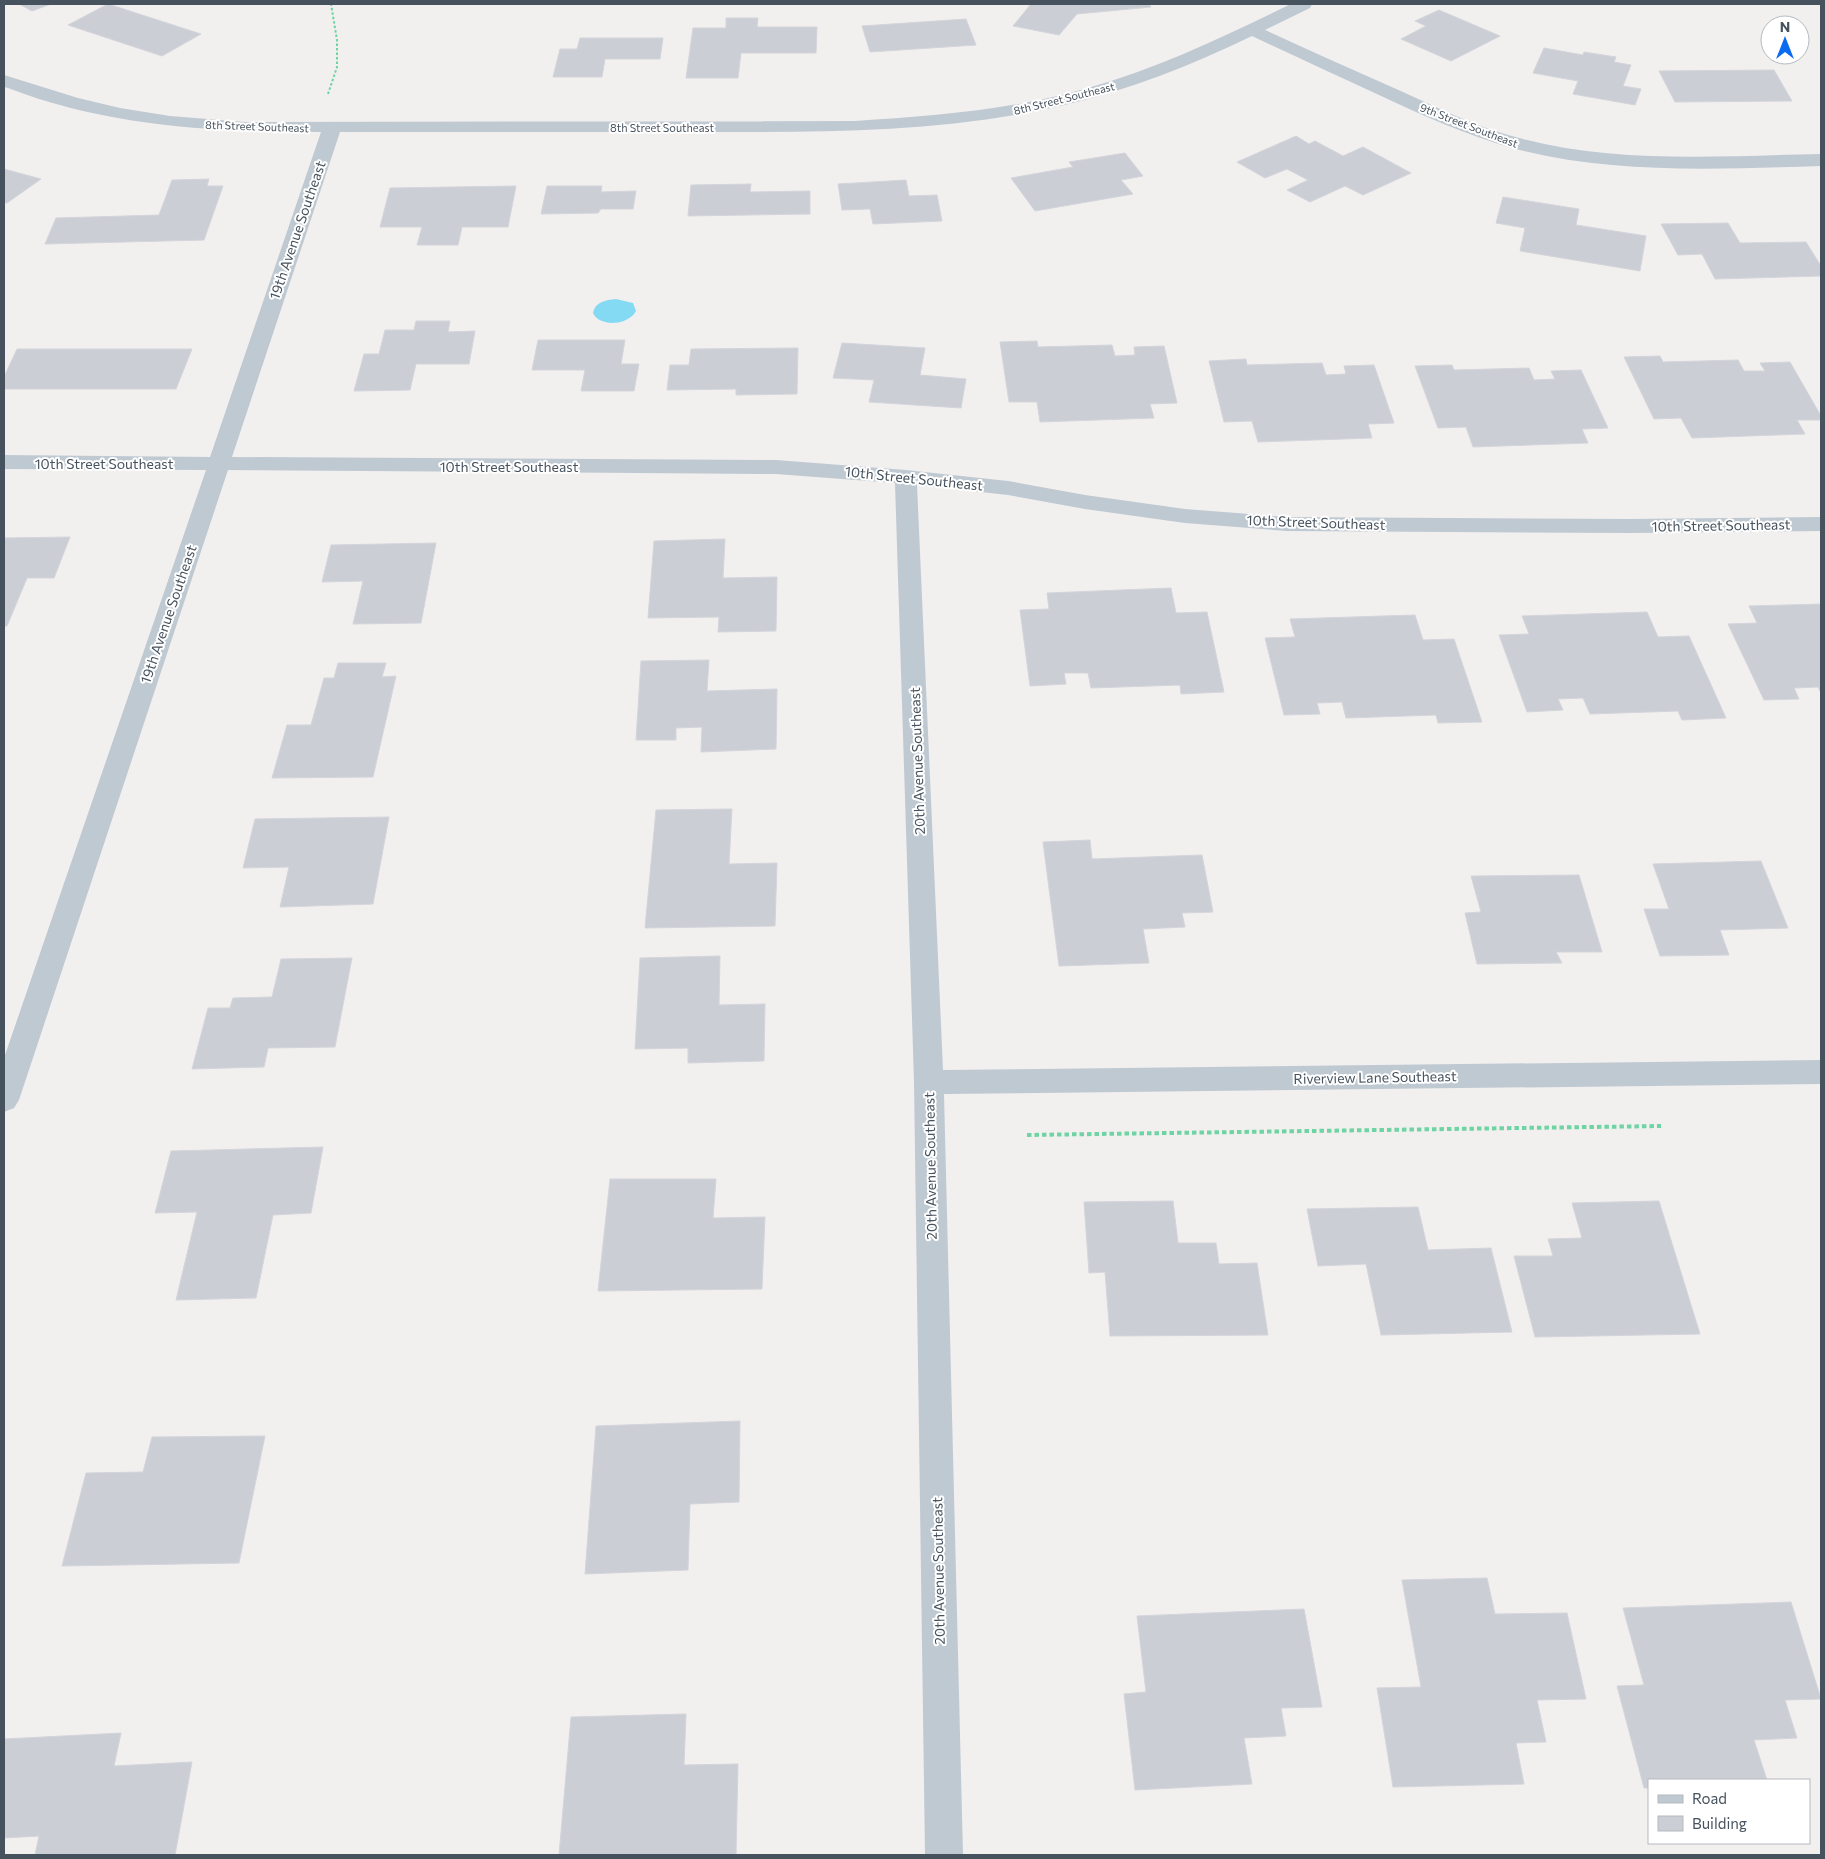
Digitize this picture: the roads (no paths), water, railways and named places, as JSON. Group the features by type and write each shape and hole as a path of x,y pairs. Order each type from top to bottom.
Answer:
{"street":[{"name":"8th Street Southeast","path":"4,80 72,103 134,117 182,124 244,128 855,126 933,122 1004,113 1078,97 1128,82 1252,30 1304,4"},
{"name":"9th Street Southeast","path":"1252,30 1424,108 1483,132 1520,144 1577,155 1663,161 1821,160"},
{"name":"19th Avenue Southeast","path":"4,1100 219,463 324,128"},
{"name":"10th Street Southeast","path":"4,462 776,467 906,476 1008,488 1085,502 1185,516 1287,524 1630,526 1821,524"},
{"name":"20th Avenue Southeast","path":"906,476 929,1082 944,1855"},
{"name":"Riverview Lane Southeast","path":"929,1082 1821,1072"}],"water":[{"path":"616,299 633,303 636,311 632,316 621,322 608,323 597,318 593,313 599,304"}]}
